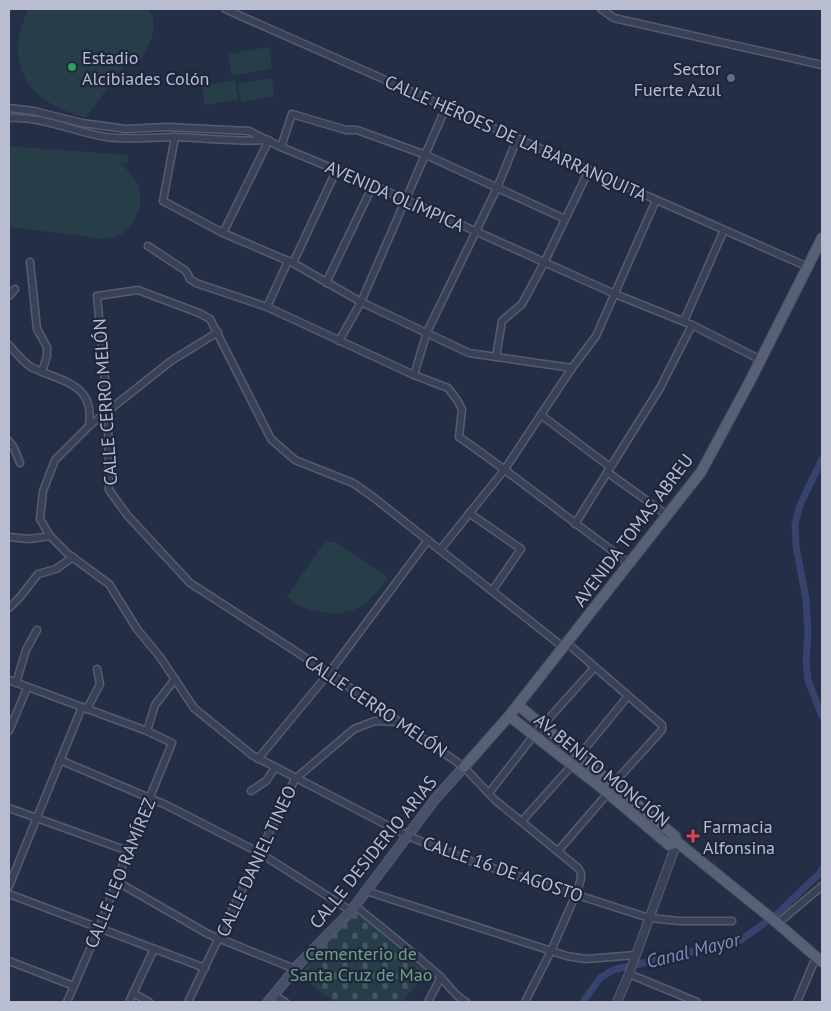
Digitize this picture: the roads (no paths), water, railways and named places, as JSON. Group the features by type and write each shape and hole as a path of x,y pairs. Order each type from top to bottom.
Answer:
{"main road":[{"name":"AVENIDA TOMAS ABREU","path":"464,766 518,705 700,472 761,360 822,238"},
{"name":"AV. BENITO MONCIÓN","path":"518,705 542,726 608,793 669,845 677,842"},
{"name":"AV. BENITO MONCIÓN","path":"509,716 534,735 613,784 675,836 677,842 777,922 819,959"},
{"name":"CALLE DESIDERIO ARIAS","path":"271,998 295,969 353,908 436,798 464,766"}],"street":[{"name":"CALLE HÉROES DE LA BARRANQUITA","path":"225,9 808,267"},
{"path":"601,9 614,18 822,65"},
{"path":"339,341 361,302 446,107"},
{"name":"AVENIDA OLÍMPICA","path":"9,108 34,111 82,123 126,129 167,127 250,131 281,147 337,169 615,294 684,321 761,360"},
{"path":"281,147 292,114 346,130 357,130 426,155 565,219"},
{"path":"9,118 59,124 105,137 269,140 223,233"},
{"path":"175,137 163,201 223,233 291,262 326,284 361,302 469,352 572,368"},
{"path":"414,375 427,332 497,188 517,139"},
{"path":"266,307 291,262 337,169"},
{"path":"496,357 502,321 522,304 589,170"},
{"path":"326,284 373,185"},
{"path":"440,550 505,469 572,368 596,336 656,200"},
{"path":"684,321 724,230"},
{"path":"148,246 186,272 190,279 196,283 266,307 414,375 448,388 462,409 459,437 505,469 575,524 630,563"},
{"path":"30,262 37,328 47,347 47,356 42,372"},
{"path":"9,296 15,289"},
{"name":"CALLE CERRO MELÓN","path":"576,894 581,879 581,873 578,868 489,793 464,766 329,673 190,583 128,516 109,490 108,412 96,299 99,295 138,290 210,319 271,439 295,460 353,483 373,497 492,591 565,645 662,725 662,730 613,784"},
{"path":"575,524 660,388 692,325"},
{"name":"CALLE 16 DE AGOSTO","path":"218,332 171,361 89,426 55,460 43,491 40,519 50,536 73,557 109,584 137,629 160,657 194,708 258,759 408,836 471,861 649,918 680,921 732,921"},
{"path":"9,345 31,367 76,387 84,394 91,413 89,426"},
{"path":"541,414 608,470 667,515"},
{"path":"9,442 14,448 20,463"},
{"path":"470,513 521,549 492,591"},
{"path":"9,537 29,539 50,536"},
{"path":"258,759 329,673 428,540"},
{"path":"9,608 38,574 56,569 73,557"},
{"path":"16,683 26,650 37,630"},
{"path":"489,793 534,735 594,668"},
{"path":"9,886 60,760 85,708 100,684 97,669"},
{"path":"9,680 147,731 155,705 175,679"},
{"path":"9,731 27,688"},
{"path":"522,821 576,760 628,696"},
{"name":"CALLE DANIEL TINEO","path":"188,1002 295,778 354,729 375,721 400,722"},
{"name":"CALLE LEO RAMÍREZ","path":"68,1002 172,743 147,731"},
{"path":"60,760 166,805 260,853 353,908 441,977 456,997 466,1002"},
{"path":"251,791 266,781 275,768"},
{"path":"558,851 608,793"},
{"path":"9,808 128,851"},
{"path":"617,1002 677,842"},
{"path":"116,881 208,934 295,969"},
{"path":"777,922 822,886"},
{"path":"366,891 566,956 586,959 635,956"},
{"path":"9,894 205,968"},
{"path":"526,1002 576,894"},
{"path":"130,1002 154,949"},
{"path":"797,1002 819,959"},
{"path":"9,961 74,986"},
{"path":"629,973 697,1002"},
{"path":"428,1002 441,977"},
{"path":"134,993 150,1002"},
{"path":"271,998 285,1002"}],"waterway":[{"name":"Canal Mayor","path":"822,459 800,505 795,524 796,546 806,599 808,633 806,661 808,680 822,716"},
{"name":"Canal Mayor","path":"583,1002 600,978 613,970 741,940 778,913 822,869"}],"place":[{"name":"Estadio Alcibiades Colón","path":"72,67"},
{"name":"Sector Fuerte Azul","path":"731,78"},
{"name":"Farmacia Alfonsina","path":"693,836"}],"park label":[{"name":"Cementerio de Santa Cruz de Mao","path":"361,963"}]}
